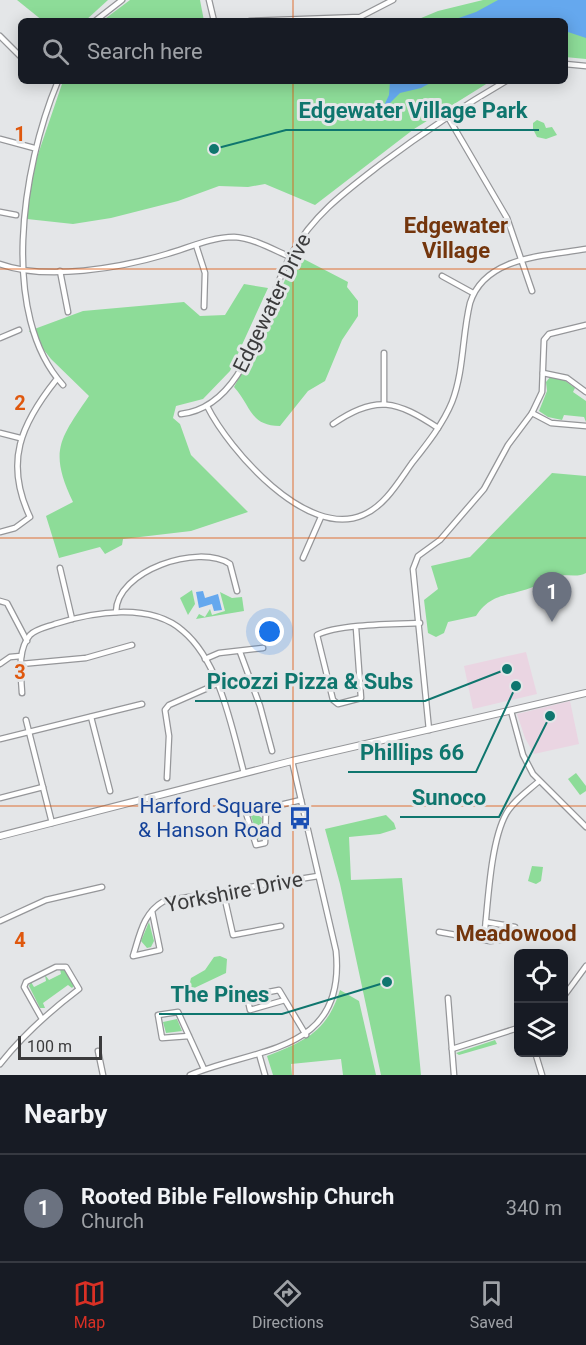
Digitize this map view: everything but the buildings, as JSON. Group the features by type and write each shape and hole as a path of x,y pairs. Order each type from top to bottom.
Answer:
{"street":[{"path":"99,18 122,0"},
{"path":"210,0 213,18"},
{"path":"332,18 360,17 393,0"},
{"path":"0,36 18,54"},
{"path":"568,64 586,66"},
{"path":"19,200 55,84"},
{"name":"Edgewater Drive","path":"182,414 207,406 224,394 237,376 290,257 303,234 328,205 423,133 501,84"},
{"path":"448,117 497,197 532,291"},
{"path":"0,139 34,148"},
{"path":"15,225 17,208"},
{"path":"0,212 16,216"},
{"path":"0,264 9,267 60,271 117,267 212,240 234,237 252,241 290,257"},
{"path":"196,245 206,282 204,307"},
{"path":"207,406 220,431 244,460 274,487 321,517 347,519 374,509 438,428 452,402 459,378 467,314 473,293 496,269 522,261 586,249"},
{"path":"9,275 10,259"},
{"path":"60,271 68,312"},
{"path":"442,276 473,293"},
{"path":"16,321 23,338"},
{"path":"429,730 413,569 416,559 440,540 484,489 508,445 532,413 542,392 543,343 549,334 586,325"},
{"path":"0,338 19,330"},
{"path":"384,353 384,403"},
{"path":"38,362 63,385"},
{"path":"543,373 567,378 586,392"},
{"path":"0,532 15,528 30,517 17,476 20,438 28,419 56,380"},
{"path":"333,424 362,407 384,403 408,409 438,428"},
{"path":"532,413 551,423 586,426"},
{"path":"0,432 20,438"},
{"path":"303,558 321,517"},
{"path":"116,612 117,598 123,589 166,563 184,557 223,559 230,564 237,591"},
{"path":"60,568 72,619"},
{"path":"0,601 7,603 27,641"},
{"path":"22,693 21,656 27,641 37,630 72,619 116,612 158,617 179,627 205,659 228,714 243,773"},
{"path":"356,628 361,698 338,704 333,700 317,635 330,630 420,623"},
{"path":"21,663 86,658 132,645"},
{"path":"205,659 219,653 263,648"},
{"path":"240,652 260,706 272,751"},
{"path":"0,664 10,657 21,656"},
{"path":"167,778 169,736 165,710 169,705 217,684"},
{"path":"0,836 292,761 586,693"},
{"path":"0,739 142,704"},
{"path":"511,711 522,755 539,781 586,827"},
{"path":"91,717 110,791"},
{"path":"26,720 52,823"},
{"path":"190,1075 277,1049 306,1035 325,1014 338,973 336,951 292,761"},
{"path":"484,939 495,853 503,820 514,804 539,781"},
{"path":"0,798 43,787"},
{"path":"266,807 265,843 256,845 246,813 266,807 301,800"},
{"name":"Yorkshire Drive","path":"152,911 160,950 133,956 143,921 152,911 164,901 318,876"},
{"path":"0,921 46,900 102,887"},
{"path":"223,891 233,935 281,926"},
{"path":"439,932 490,941 515,938 515,927 486,922"},
{"path":"568,991 586,966"},
{"path":"0,1064 42,1019 79,989 66,967 56,968 26,982 24,987 42,1019"},
{"path":"285,1000 250,1010 247,996 279,990 285,1000 306,1035"},
{"path":"448,998 454,1075"},
{"path":"189,1036 162,1038 158,1015 178,1012 189,1036 204,1069"},
{"path":"452,1049 514,1030"},
{"path":"98,1051 103,1075"},
{"path":"259,1054 265,1075"},
{"path":"536,1057 542,1075"}],"shaded area":[{"path":"526,652 537,694 473,709 464,666"},
{"path":"570,701 579,744 534,754 525,738 517,714"}],"green space":[{"path":"17,0 108,0 88,18 39,18"},
{"path":"130,0 200,0 203,18 106,18"},
{"path":"483,0 586,0 586,59 568,57 568,18 421,18 438,11"},
{"path":"62,84 486,84 414,129 315,205 265,184 248,187 219,186 178,201 111,218 73,224 27,219 22,212 33,169"},
{"path":"537,120 544,123 546,128 552,127 557,135 546,139 537,137 533,123"},
{"path":"296,255 348,282 347,287 358,301 358,316 342,340 325,381 308,391 280,426 270,425 252,414 234,387 255,348"},
{"path":"244,284 268,288 230,371 203,399 176,406 173,418 180,424 191,455 248,512 191,531 123,539 122,545 105,554 100,547 59,558 46,516 73,502 61,470 61,446 70,424 89,396 51,359 29,331 83,311 184,302 200,316 225,315"},
{"path":"551,376 564,380 575,388 573,392 586,401 586,422 584,417 564,415 562,420 548,417 539,411 547,391 546,382"},
{"path":"552,473 586,476 586,573 549,577 533,587 494,599 476,616 448,622 444,633 436,637 428,633 424,600 438,589 431,566 470,557"},
{"path":"192,590 195,604 188,615 180,598"},
{"path":"220,592 232,598 242,597 244,611 196,619 199,614 205,617 210,609 212,615 225,611"},
{"path":"576,773 586,786 586,791 580,795 568,779"},
{"path":"255,813 262,818 259,840 251,816"},
{"path":"386,815 394,823 396,829 380,834 349,837 351,880 402,878 421,1075 381,1075 340,884 325,829"},
{"path":"532,866 543,867 541,881 536,884 528,881"},
{"path":"149,922 154,941 151,947 147,948 141,941"},
{"path":"220,956 227,959 226,973 188,991 191,978 205,970 214,957"},
{"path":"60,969 65,970 74,986 72,988 68,985 43,1003 45,1008 40,1008 29,986 31,982 34,987 46,981 45,975 49,980 61,974"},
{"path":"340,990 359,1001 376,1075 343,1075 341,1059 291,1064 292,1075 273,1075 267,1056 313,1033 328,1016"},
{"path":"177,1019 182,1031 166,1033 163,1022"},
{"path":"495,1040 497,1044 459,1055 456,1053"}],"water":[{"path":"498,0 586,0 586,38 568,32 568,18 459,18"},
{"path":"390,84 428,84 400,93 381,112 389,95"},
{"path":"203,591 205,598 218,594 222,610 214,611 212,604 199,608 196,592"}],"place":[{"name":"Edgewater Village Park","path":"214,149"},
{"name":"Rooted Bible Fellowship Church","path":"552,622"},
{"name":"Picozzi Pizza & Subs","path":"507,669"},
{"name":"Phillips 66","path":"516,686"},
{"name":"Sunoco","path":"550,716"},
{"name":"Harford Square & Hanson Road","path":"300,818"},
{"name":"The Pines","path":"387,982"}],"district":[{"name":"Edgewater Village","path":"456,238"},
{"name":"Meadowood","path":"516,933"}]}
